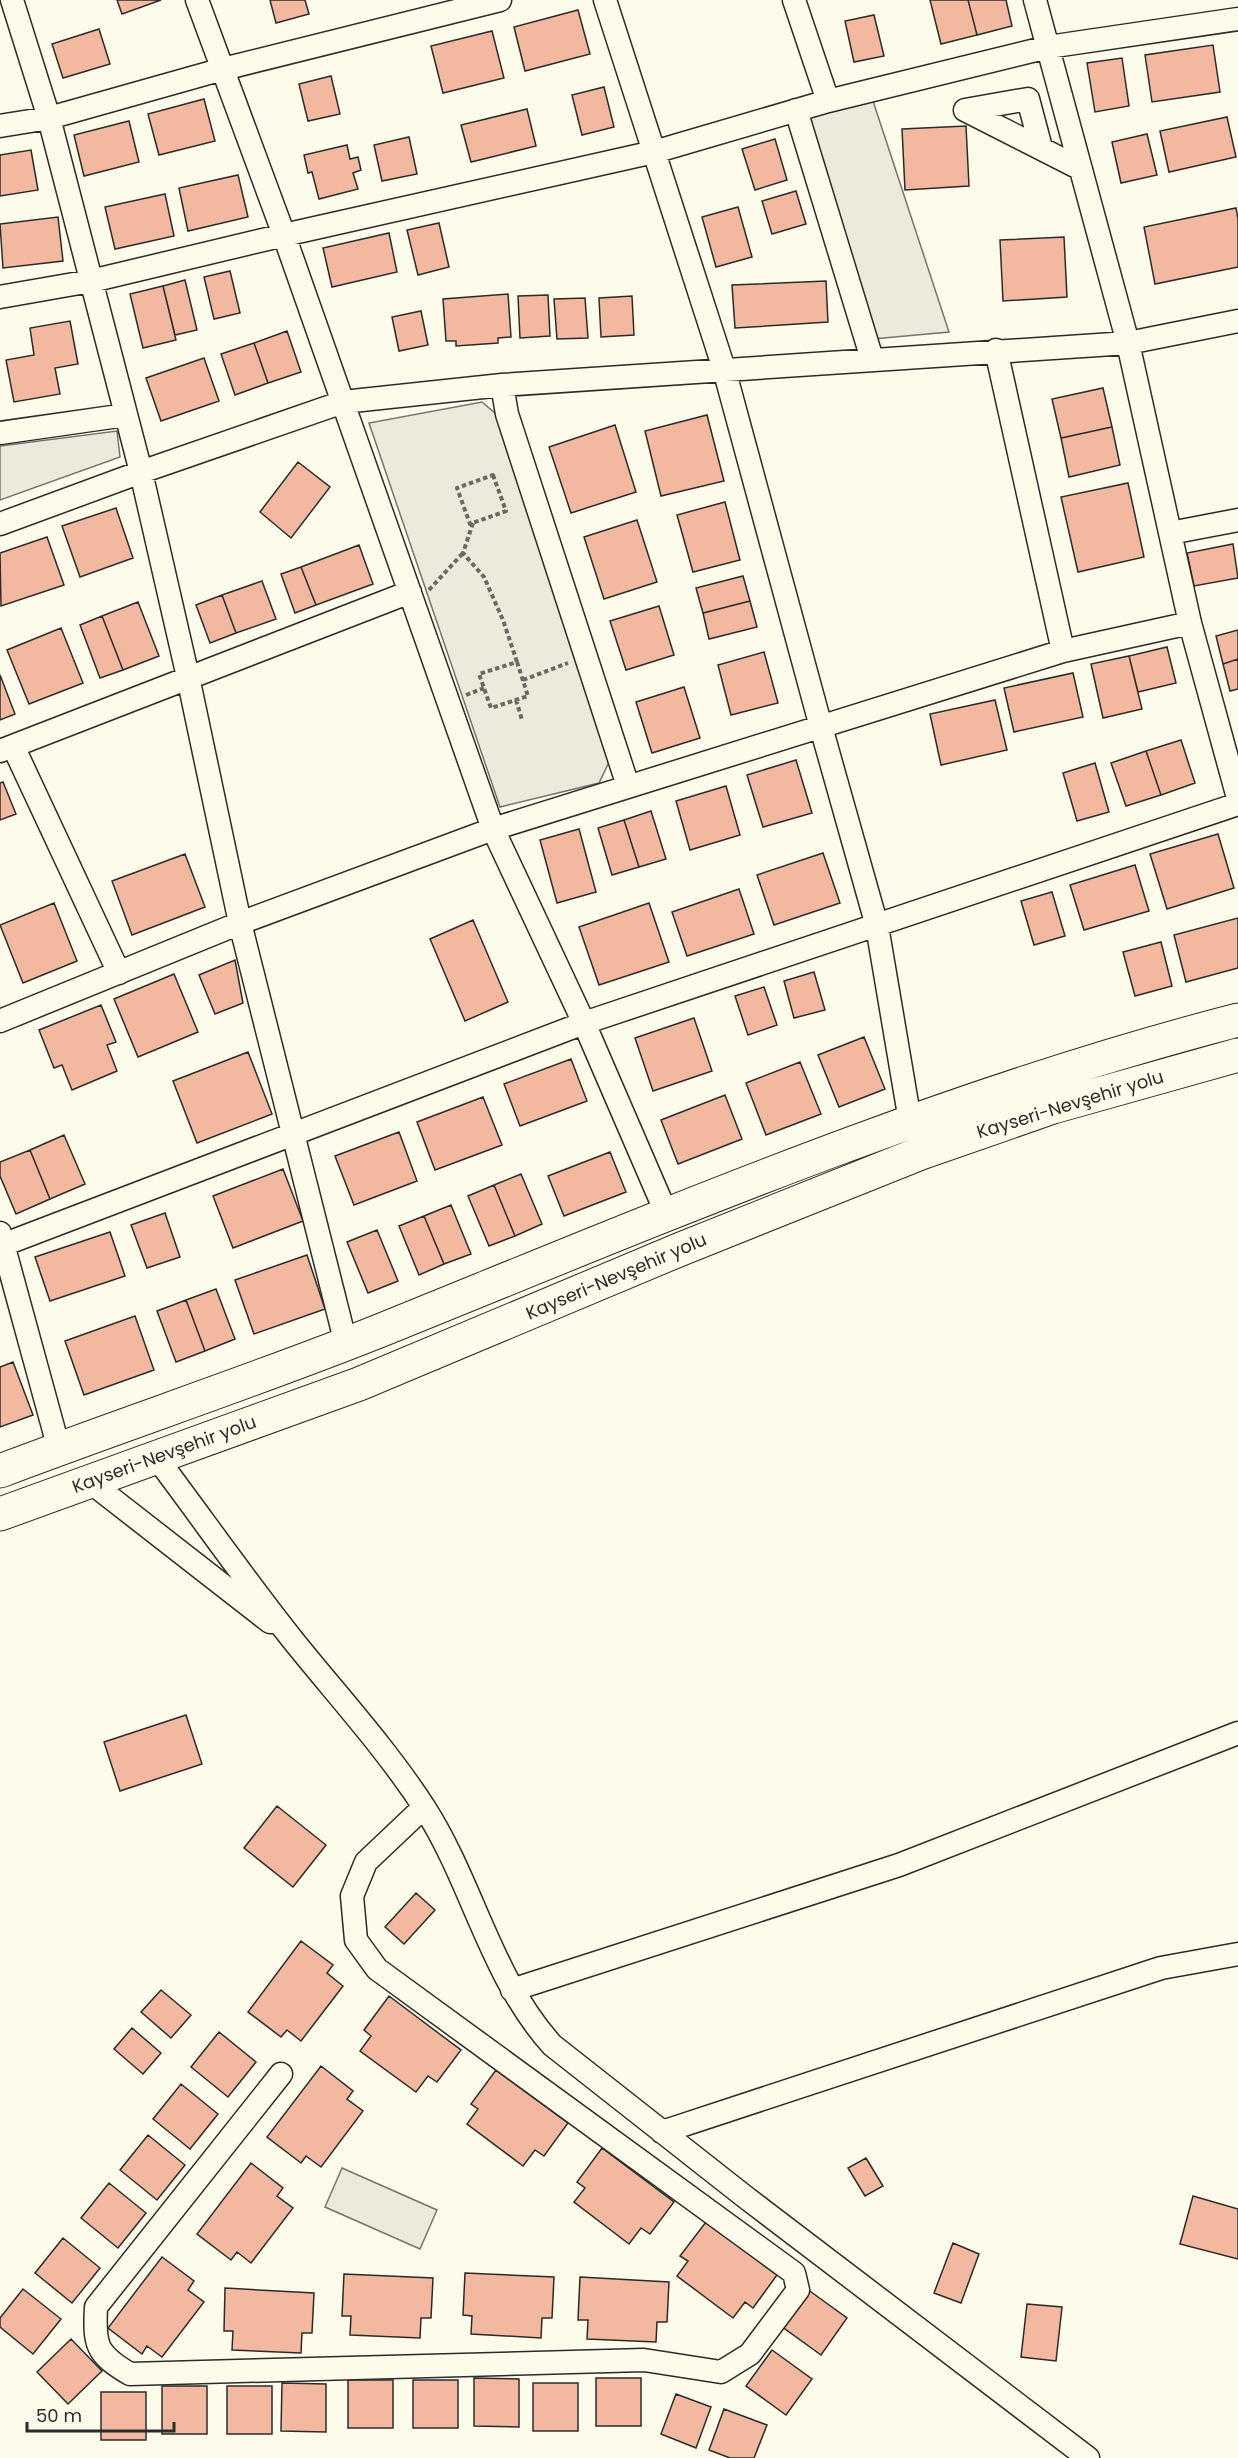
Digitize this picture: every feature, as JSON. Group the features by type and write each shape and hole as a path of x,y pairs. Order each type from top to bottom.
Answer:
{"highway":[{"name":"Kayseri-Nevşehir yolu","path":"0,1471 346,1344 667,1215 910,1121 1157,1040 1238,1020"},
{"name":"Kayseri-Nevşehir yolu","path":"0,1514 359,1384 702,1240 921,1153 1053,1107 1238,1055"}],"street":[{"path":"12,0 49,118 141,472 188,677 240,923 346,1344"},
{"path":"198,0 284,235 493,829 584,1023 667,1215"},
{"path":"0,126 49,118 223,69 500,0"},
{"path":"605,0 724,369 877,926 910,1121"},
{"path":"794,0 828,101"},
{"path":"1035,0 1128,343 1190,623 1238,798"},
{"path":"0,297 91,281 654,152 828,101 1048,47 1238,19"},
{"path":"796,110 872,359"},
{"path":"1041,148 1081,169"},
{"path":"0,524 343,402 502,384 1128,343 1238,321"},
{"path":"996,350 1064,651"},
{"path":"502,384 507,414 628,786"},
{"path":"0,433 126,415"},
{"path":"1170,533 1238,520"},
{"path":"119,973 6,749 188,677 412,598"},
{"path":"0,1021 240,923 493,829 1064,651 1190,623"},
{"path":"59,1449 2,1241 294,1135 584,1023 1238,804"},
{"path":"156,1457 292,1639 336,1691 424,1807 466,1886 491,1950 512,1990 532,2023 552,2045 1088,2458"},
{"path":"89,1482 292,1639"},
{"path":"512,1990 899,1865 1238,1733"},
{"path":"281,2074 96,2307 95,2339 110,2362 130,2374 644,2360 721,2372 750,2354 798,2290 794,2273 377,1969 356,1940 351,1896 366,1862 424,1807"},
{"path":"662,2132 1161,1968 1238,1954"}],"path":[{"path":"493,475 506,512 473,523 470,524 457,488 493,475"},
{"path":"412,598 463,553 473,523"},
{"path":"463,553 484,577 503,620 517,662 523,680 528,696 491,708 479,674 517,662"},
{"path":"523,680 586,656"},
{"path":"516,700 522,720"}],"shaded area":[{"path":"873,101 949,332 873,339 806,118"},
{"path":"482,402 496,414 609,762 599,783 500,807 369,423"},
{"path":"117,431 120,457 0,500 0,446"},
{"path":"342,2168 437,2210 420,2249 325,2207"}],"building":[{"path":"117,0 161,0 122,14"},
{"path":"270,0 305,0 309,14 276,23"},
{"path":"930,0 968,0 977,35 941,44"},
{"path":"968,0 1006,0 1012,26 977,35"},
{"path":"578,10 590,54 525,71 514,27"},
{"path":"874,15 884,56 854,62 845,21"},
{"path":"99,29 110,64 63,78 52,44"},
{"path":"492,31 504,78 443,93 431,46"},
{"path":"1213,45 1220,92 1152,102 1145,55"},
{"path":"1122,58 1129,106 1095,112 1087,63"},
{"path":"331,76 340,114 308,121 299,84"},
{"path":"604,87 614,127 582,135 572,95"},
{"path":"204,99 215,141 159,155 148,114"},
{"path":"527,109 536,146 471,162 461,125"},
{"path":"1227,117 1236,157 1169,172 1160,131"},
{"path":"129,121 139,162 84,176 74,135"},
{"path":"966,126 969,186 905,190 902,129"},
{"path":"1147,134 1157,175 1121,183 1112,142"},
{"path":"409,137 417,174 382,181 374,145"},
{"path":"775,139 787,180 755,190 742,149"},
{"path":"347,145 350,159 358,157 361,170 353,173 358,189 319,199 312,172 308,173 304,155"},
{"path":"31,150 38,190 0,196 0,155"},
{"path":"238,175 248,217 188,231 179,188"},
{"path":"796,191 806,224 772,234 762,201"},
{"path":"165,194 174,236 115,249 105,207"},
{"path":"738,207 752,257 716,267 702,217"},
{"path":"1236,208 1238,267 1155,284 1144,227"},
{"path":"58,217 63,261 3,268 0,224"},
{"path":"439,223 449,267 418,275 407,230"},
{"path":"389,233 397,272 332,287 323,248"},
{"path":"1064,237 1067,297 1003,301 1000,240"},
{"path":"230,271 240,313 214,319 204,277"},
{"path":"185,280 197,330 175,335 163,286"},
{"path":"826,281 828,322 735,328 732,285"},
{"path":"163,286 176,340 143,348 130,294"},
{"path":"508,294 511,337 498,338 498,343 456,346 456,341 446,341 443,299"},
{"path":"548,295 550,336 520,338 518,296"},
{"path":"632,296 634,335 601,337 599,298"},
{"path":"585,298 588,338 557,339 554,299"},
{"path":"421,311 428,345 399,351 392,317"},
{"path":"70,321 78,364 55,368 60,394 14,402 6,360 34,355 30,328"},
{"path":"287,331 301,372 268,383 254,343"},
{"path":"254,343 268,383 235,395 221,354"},
{"path":"204,358 219,401 161,421 146,378"},
{"path":"1103,388 1112,427 1061,438 1052,399"},
{"path":"707,415 724,481 661,496 645,431"},
{"path":"615,425 636,492 571,513 549,447"},
{"path":"1112,427 1120,465 1069,477 1061,438"},
{"path":"298,462 330,487 291,538 260,512"},
{"path":"1128,483 1144,557 1078,572 1061,497"},
{"path":"725,502 740,560 693,572 677,515"},
{"path":"116,508 133,558 80,577 62,526"},
{"path":"637,520 657,582 604,599 584,537"},
{"path":"47,537 64,585 1,606 0,553"},
{"path":"1233,544 1238,578 1194,586 1187,553"},
{"path":"359,545 373,584 316,605 301,567"},
{"path":"301,567 316,605 295,613 281,574"},
{"path":"743,576 750,601 703,613 696,588"},
{"path":"262,581 276,619 236,633 222,595"},
{"path":"222,595 236,633 210,643 196,605"},
{"path":"750,601 757,627 709,639 703,613"},
{"path":"138,602 159,656 123,670 102,616"},
{"path":"659,606 674,655 626,670 610,621"},
{"path":"102,616 123,670 100,678 80,625"},
{"path":"61,628 83,683 29,704 7,650"},
{"path":"1238,630 1238,659 1223,664 1216,636"},
{"path":"1167,647 1176,683 1138,692 1129,656"},
{"path":"764,652 778,703 731,715 718,665"},
{"path":"1129,656 1142,709 1103,718 1091,664"},
{"path":"1238,659 1238,689 1230,691 1223,664"},
{"path":"1073,673 1083,717 1014,732 1004,688"},
{"path":"0,675 15,714 0,720"},
{"path":"684,687 700,738 652,753 636,702"},
{"path":"995,700 1007,750 941,765 930,714"},
{"path":"1181,740 1195,783 1161,795 1146,751"},
{"path":"1146,751 1161,795 1126,806 1111,763"},
{"path":"796,760 812,813 763,827 747,775"},
{"path":"1095,763 1109,812 1077,821 1063,773"},
{"path":"3,782 16,814 0,820 0,783"},
{"path":"726,786 740,835 690,850 676,801"},
{"path":"651,811 666,859 639,867 624,820"},
{"path":"624,820 639,867 612,875 598,828"},
{"path":"579,829 596,892 557,903 540,840"},
{"path":"1218,834 1234,888 1167,909 1150,854"},
{"path":"823,853 840,903 774,925 757,875"},
{"path":"185,854 205,907 132,935 112,881"},
{"path":"1135,865 1149,911 1084,930 1070,885"},
{"path":"739,889 754,934 687,956 672,912"},
{"path":"1052,892 1065,936 1034,945 1021,901"},
{"path":"54,903 77,961 23,983 0,925"},
{"path":"649,903 669,962 599,985 579,927"},
{"path":"1238,918 1238,968 1186,982 1174,935"},
{"path":"473,920 508,1002 465,1021 430,939"},
{"path":"1161,942 1172,986 1135,996 1123,952"},
{"path":"235,960 243,1003 215,1014 199,975"},
{"path":"814,972 825,1010 794,1018 784,981"},
{"path":"174,974 198,1032 138,1057 114,999"},
{"path":"764,987 777,1025 748,1035 735,996"},
{"path":"101,1005 116,1042 107,1045 117,1071 72,1090 62,1065 54,1068 39,1030"},
{"path":"694,1018 712,1071 653,1091 635,1038"},
{"path":"864,1037 885,1089 839,1107 818,1055"},
{"path":"248,1052 272,1114 197,1143 173,1081"},
{"path":"571,1059 587,1101 520,1126 504,1084"},
{"path":"800,1062 821,1114 766,1135 746,1083"},
{"path":"725,1095 742,1139 678,1164 661,1120"},
{"path":"483,1097 502,1145 435,1170 417,1122"},
{"path":"399,1132 417,1181 354,1205 335,1156"},
{"path":"64,1135 85,1184 50,1199 30,1150"},
{"path":"30,1150 50,1199 16,1214 0,1176 0,1162"},
{"path":"610,1152 626,1192 564,1216 548,1176"},
{"path":"283,1169 303,1221 233,1248 213,1196"},
{"path":"521,1174 542,1224 515,1236 494,1185"},
{"path":"494,1185 515,1236 489,1246 468,1196"},
{"path":"451,1205 471,1254 444,1264 424,1216"},
{"path":"165,1213 180,1257 147,1268 131,1225"},
{"path":"424,1216 444,1264 419,1275 399,1226"},
{"path":"377,1230 398,1281 368,1293 347,1242"},
{"path":"110,1232 125,1276 50,1301 35,1257"},
{"path":"307,1255 325,1309 254,1334 235,1280"},
{"path":"216,1289 235,1339 205,1351 186,1300"},
{"path":"186,1300 205,1351 176,1362 157,1311"},
{"path":"135,1316 154,1370 84,1395 65,1341"},
{"path":"13,1362 33,1415 0,1427 0,1367"},
{"path":"186,1715 202,1764 120,1791 104,1742"},
{"path":"277,1806 326,1845 293,1887 244,1848"},
{"path":"416,1893 435,1910 404,1944 385,1927"},
{"path":"301,1941 333,1965 327,1973 343,1986 301,2041 287,2030 281,2037 248,2012"},
{"path":"161,1990 191,2015 171,2038 141,2012"},
{"path":"389,1996 461,2050 437,2082 428,2076 416,2092 360,2051 371,2036 364,2030"},
{"path":"132,2028 161,2053 143,2074 114,2049"},
{"path":"219,2032 256,2062 228,2097 191,2067"},
{"path":"321,2066 353,2091 347,2099 363,2111 321,2167 306,2156 301,2163 267,2137"},
{"path":"496,2070 568,2123 544,2156 535,2150 523,2166 467,2124 478,2109 471,2104"},
{"path":"181,2084 218,2114 190,2149 153,2119"},
{"path":"148,2135 185,2165 157,2200 120,2170"},
{"path":"602,2148 674,2202 650,2234 641,2228 629,2244 574,2202 585,2188 577,2182"},
{"path":"866,2158 883,2186 865,2196 848,2168"},
{"path":"251,2163 283,2188 277,2196 293,2208 251,2263 237,2252 231,2260 197,2234"},
{"path":"109,2183 146,2213 118,2248 81,2218"},
{"path":"1193,2196 1238,2209 1238,2259 1180,2244"},
{"path":"706,2222 777,2275 753,2308 745,2302 733,2318 677,2276 688,2261 680,2256"},
{"path":"63,2238 100,2268 72,2303 35,2273"},
{"path":"953,2243 979,2254 961,2303 934,2293"},
{"path":"162,2257 194,2281 188,2290 204,2302 162,2357 147,2346 142,2354 108,2328"},
{"path":"465,2273 554,2277 552,2318 542,2318 541,2338 471,2334 472,2316 463,2315"},
{"path":"344,2274 433,2278 431,2318 421,2318 420,2338 350,2335 351,2316 342,2316"},
{"path":"580,2277 669,2282 667,2322 657,2322 656,2342 587,2339 588,2320 578,2320"},
{"path":"225,2288 314,2293 312,2333 302,2333 301,2353 232,2350 233,2331 224,2331"},
{"path":"23,2289 61,2319 33,2354 0,2327 0,2318"},
{"path":"807,2289 847,2318 821,2355 781,2326"},
{"path":"1027,2304 1062,2307 1056,2361 1021,2357"},
{"path":"71,2339 102,2371 68,2404 37,2372"},
{"path":"772,2350 812,2379 786,2415 746,2386"},
{"path":"474,2378 519,2379 519,2427 474,2426"},
{"path":"596,2378 641,2378 641,2426 596,2426"},
{"path":"348,2380 393,2380 393,2428 348,2428"},
{"path":"413,2380 458,2380 458,2428 413,2428"},
{"path":"282,2383 326,2384 326,2432 281,2431"},
{"path":"533,2383 578,2383 578,2431 533,2431"},
{"path":"162,2386 207,2386 207,2434 162,2434"},
{"path":"227,2386 272,2386 272,2434 227,2434"},
{"path":"101,2392 146,2392 146,2440 101,2440"},
{"path":"676,2394 711,2407 696,2448 661,2434"},
{"path":"724,2409 767,2425 754,2458 730,2458 709,2450"}]}
